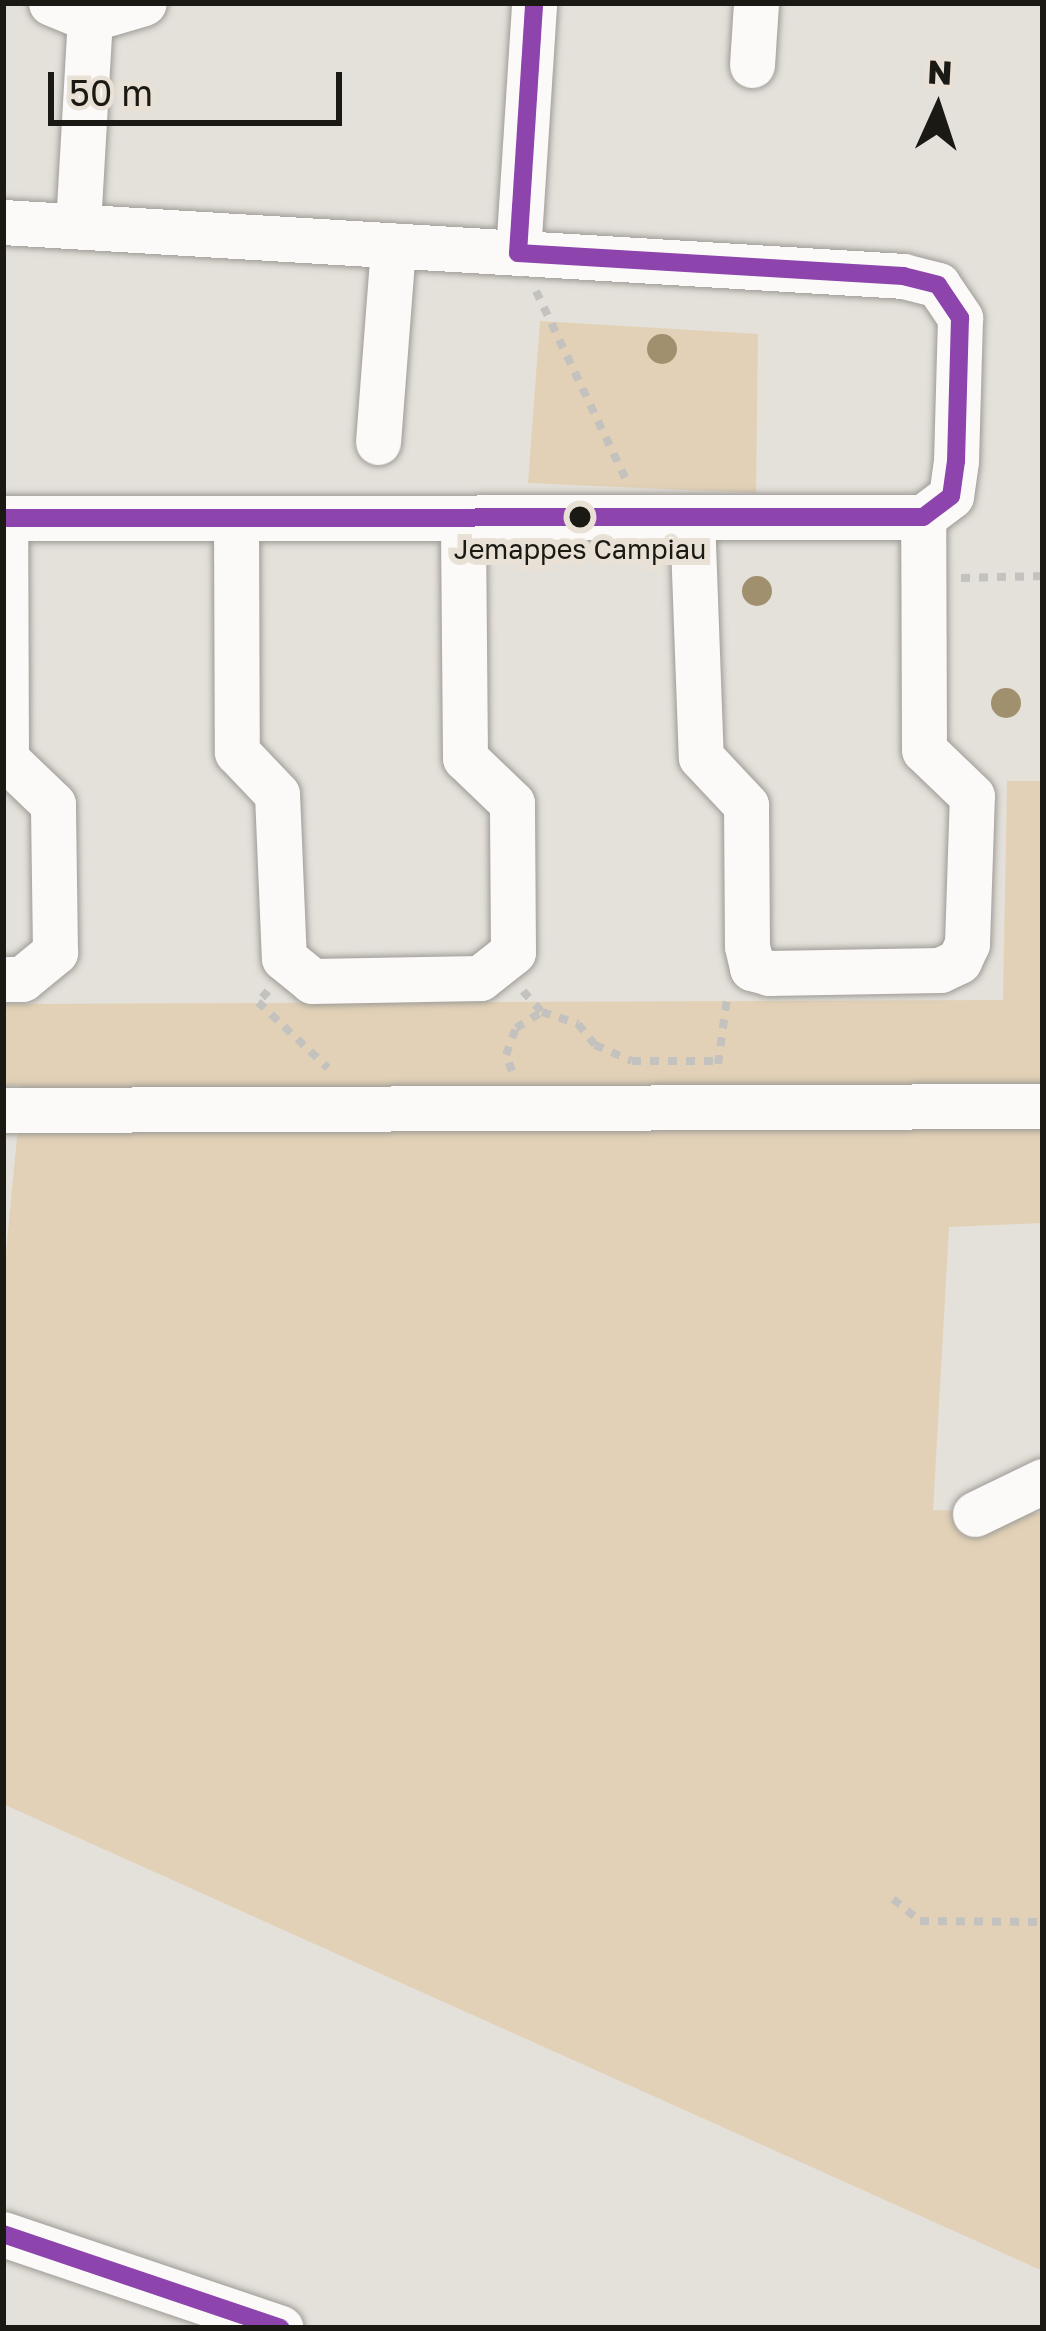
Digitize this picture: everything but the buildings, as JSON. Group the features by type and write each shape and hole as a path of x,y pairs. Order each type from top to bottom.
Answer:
{"street":[{"path":"78,225 70,11 144,3"},
{"path":"518,253 534,3"},
{"path":"752,65 756,3"},
{"path":"3,222 903,276 938,286 960,318 951,496 923,517 4,518 6,759 53,804 55,952 22,979 3,979"},
{"path":"378,442 393,246"},
{"path":"692,517 701,757 746,805 752,968 940,970 959,961 967,944 972,796 925,750 923,517"},
{"path":"236,518 237,752 278,794 284,958 312,981 480,978 513,952 512,803 465,758 463,518"},
{"path":"3,1110 1043,1106"},
{"path":"975,1514 1043,1481"},
{"path":"3,2234 281,2328"}],"path":[{"path":"518,253 644,518"},
{"path":"978,579 1043,576"},
{"path":"292,964 258,1002 374,1109"},
{"path":"721,1108 720,1006 752,968"},
{"path":"539,1108 517,1088 506,1055 516,1028 542,1012 578,1024 595,1045 632,1061 718,1061"},
{"path":"893,1899 920,1921 1043,1922"}],"shaded area":[{"path":"540,321 758,334 756,493 528,483"},
{"path":"1007,781 1043,781 1043,1223 949,1227 933,1510 1043,1513 1043,2271 3,1804 3,1283 22,1086 3,1085 3,1004 1003,1000"}],"transit line":[{"path":"518,253 534,3"},
{"path":"518,253 903,276 938,285 960,318 956,461 951,496 923,517"},
{"path":"3,518 923,517"},
{"path":"3,2234 281,2328"}],"place":[{"name":"Jemappes Campiau","path":"580,517"}]}
